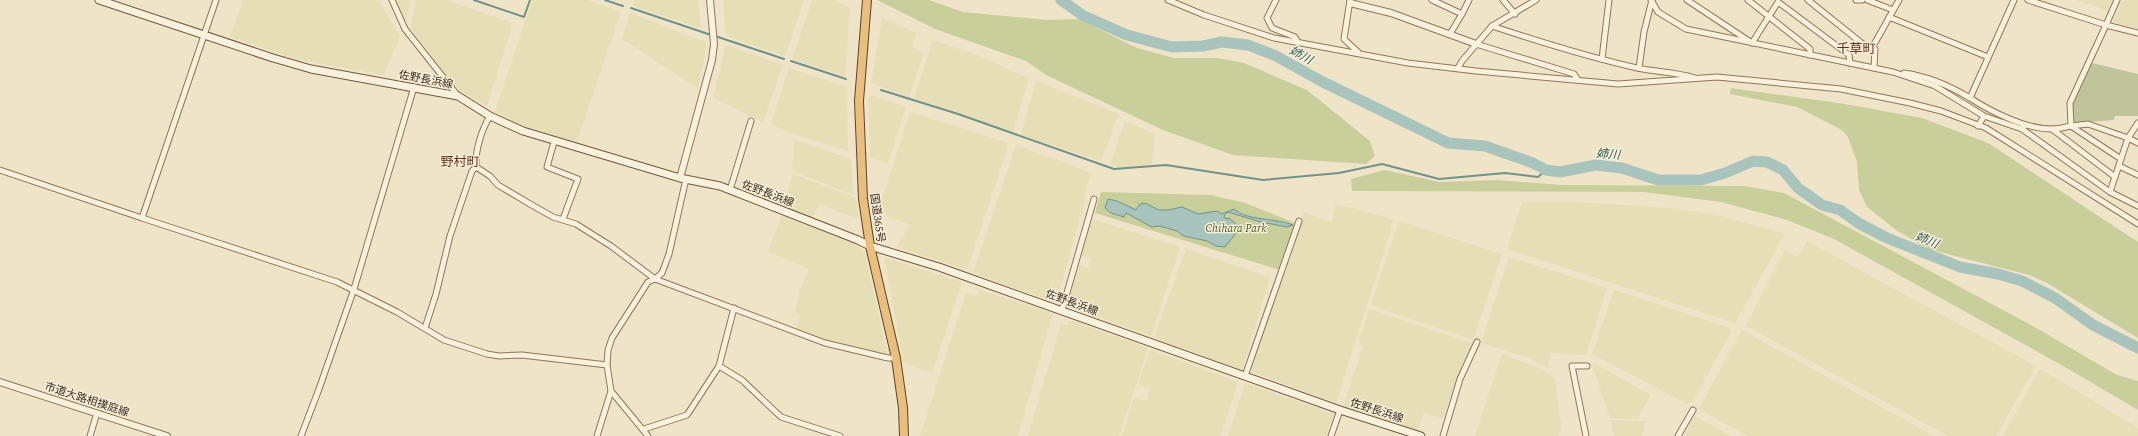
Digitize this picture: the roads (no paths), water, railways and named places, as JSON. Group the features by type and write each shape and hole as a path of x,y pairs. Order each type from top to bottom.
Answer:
{"highway":[{"name":"国道365号","path":"867,0 859,101 863,199 870,246 896,358 903,408 904,436"}],"main road":[{"name":"佐野長浜線","path":"99,0 204,36 311,69 458,96 490,116 523,132 554,142 730,190 870,246 939,267 1340,410 1421,436"}],"street":[{"path":"142,218 216,0"},
{"path":"392,0 404,30 458,96"},
{"path":"597,436 611,391 607,365 608,350 612,338 648,282 655,279 662,273 669,254 683,178 712,60 714,44 710,0"},
{"path":"1168,0 1250,31 1274,38 1358,52 1408,63 1618,84 1717,77 1848,91 1941,111 1986,128 2138,224"},
{"path":"1276,0 1267,18 1272,28 1295,37 1296,41"},
{"path":"1432,0 1462,14"},
{"path":"1450,34 1469,0"},
{"path":"1503,0 1515,14"},
{"path":"1458,68 1462,61 1492,26 1515,14 1536,0"},
{"path":"1602,59 1609,0"},
{"path":"1639,68 1644,32 1652,0"},
{"path":"1652,0 1658,12 1686,29 1893,72 1919,75 1956,90 1989,110 2029,124 2052,129 2088,124 2138,143"},
{"path":"1687,0 1752,43"},
{"path":"1748,0 1768,18 1810,49 1810,55"},
{"path":"1808,0 1864,45 1875,49 1874,68"},
{"path":"1856,0 1862,0"},
{"path":"1867,0 1893,10"},
{"path":"1872,48 1899,0"},
{"path":"1970,98 2014,0"},
{"path":"2028,0 2138,34"},
{"path":"2071,126 2070,103 2117,0"},
{"path":"1752,43 1779,1 1849,55 1850,63"},
{"path":"1358,52 1344,39 1350,2 1391,13 1476,44 1574,74 1578,80"},
{"path":"1890,17 1988,57"},
{"path":"1492,26 1575,53 1639,68 1676,72 1698,79"},
{"path":"1893,72 1935,86 1984,116 2022,129 2110,192 2138,206"},
{"path":"301,436 354,289 414,87"},
{"path":"425,328 436,294 450,236 472,171 476,167 476,158 484,125 490,116"},
{"path":"1978,126 1984,116"},
{"path":"730,190 751,121"},
{"path":"2110,192 2128,138 2138,123"},
{"path":"2022,129 2029,124"},
{"path":"2071,126 2121,159"},
{"path":"2052,129 2115,178"},
{"path":"554,142 547,166 578,179 563,220"},
{"path":"2119,166 2138,175"},
{"path":"476,167 490,176 498,185 530,204 553,217 576,224 611,246 655,279 691,294 734,308 825,343 888,358 896,358"},
{"path":"0,170 354,289 444,340 487,354 499,356 522,355 607,365"},
{"path":"1062,310 1094,199"},
{"path":"1244,376 1299,221"},
{"path":"644,429 687,415 719,366 734,308"},
{"path":"1443,436 1460,379 1476,342"},
{"path":"719,366 742,380 781,417 840,436"},
{"path":"1586,436 1572,366 1587,366"},
{"name":"市道大路相撲庭線","path":"0,382 167,436"},
{"path":"611,391 644,429 648,436"},
{"path":"1331,436 1340,410"},
{"path":"1678,436 1693,410"},
{"path":"90,436 97,413"}],"water":[{"path":"1108,199 1117,201 1136,210 1140,204 1145,203 1159,210 1182,207 1198,214 1217,211 1222,214 1234,209 1246,216 1279,221 1293,225 1287,227 1261,222 1228,212 1224,216 1226,219 1229,218 1236,224 1237,232 1225,247 1216,246 1207,241 1184,236 1177,231 1160,226 1152,227 1126,213 1124,217 1111,213 1105,208"}],"waterway":[{"path":"474,0 524,17 530,0"},
{"path":"605,0 623,6"},
{"name":"姉川","path":"1061,0 1084,16 1127,35 1172,47 1203,46 1222,42 1248,45 1276,56 1321,81 1448,143 1485,146 1533,163 1546,170 1560,172 1596,165 1622,168 1658,180 1701,180 1725,173 1753,161 1767,162 1783,170 1798,188 1822,205 1840,210 1860,224 1887,238 1960,267 1998,274 2022,281 2055,298 2093,325 2138,348"},
{"path":"631,8 711,35"},
{"path":"715,36 784,59"},
{"path":"791,61 846,79"},
{"path":"881,90 958,114 1114,169 1166,165 1263,180 1339,173 1382,164 1439,179 1505,173 1538,177 1546,170"}],"district":[{"name":"千草町","path":"1856,48"},
{"name":"野村町","path":"460,161"}],"park label":[{"name":"Chihara Park","path":"1236,228"}]}
